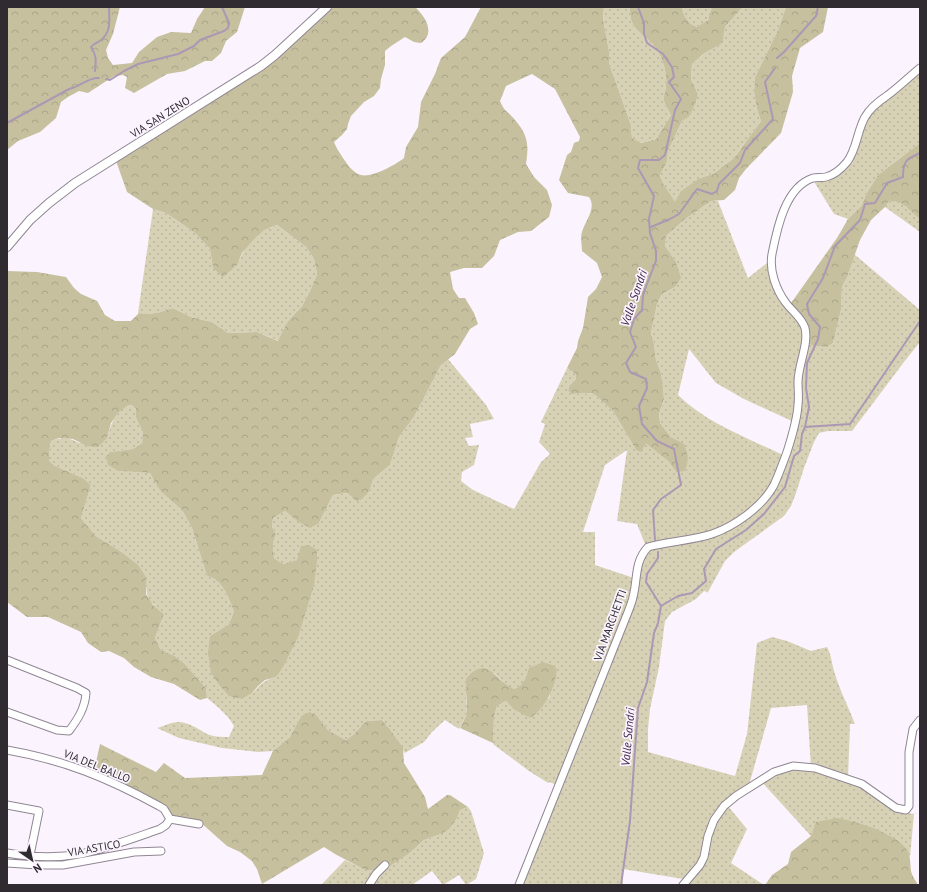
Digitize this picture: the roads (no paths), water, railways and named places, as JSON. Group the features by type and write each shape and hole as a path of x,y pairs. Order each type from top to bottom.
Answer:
{"street":[{"name":"VIA SAN ZENO","path":"7,247 30,220 75,183 261,66 327,7"},
{"name":"VIA MARCHETTI","path":"519,885 634,596 639,561 642,553 648,547 710,535 732,524 760,503 767,495 778,475 795,429 798,403 798,373 806,338 803,323 779,292 771,265 780,221 787,202 792,194 806,181 833,174 846,163 851,155 865,117 872,108 882,98 920,68"},
{"path":"7,660 86,693 86,702 83,709 69,731 57,730 7,712"},
{"path":"683,885 700,865 704,857 708,836 714,820 724,806 736,796 774,772 793,766 815,768 862,784 896,808 906,810 909,806 909,752 913,729 920,720"},
{"name":"VIA DEL BALLO","path":"7,750 35,755 94,774 159,806 164,809 170,819"},
{"path":"7,806 39,811 30,855"},
{"path":"7,853 47,856 80,854 160,829 166,825 170,819 199,824"},
{"name":"VIA ASTICO","path":"7,863 63,865 134,852 161,852"},
{"path":"369,885 376,874 385,865"}],"waterway":[{"path":"95,71 96,59 91,47 101,40 107,33 109,25 109,7"},
{"path":"106,79 110,80 138,64 178,54 194,46 200,40 224,31 228,28 229,23 222,7"},
{"name":"Valle Sandri","path":"638,7 644,23 644,34 647,43 663,54 672,67 674,77 669,82 681,99 675,110 665,155 659,160 640,160 638,168 654,196 649,219 650,233 656,251 656,261 645,289 642,310 634,319 630,332 636,347 626,363 630,372 646,379 647,388 639,406 642,424 657,441 674,449 681,485 661,499 653,510 655,540"},
{"path":"777,58 816,16 818,7"},
{"path":"651,227 679,214 697,189 712,194 717,191 719,184 740,163 745,150 773,119 765,82 775,68"},
{"path":"7,123 69,89 91,79 99,78"},
{"path":"661,606 678,596 692,593 706,581 704,569 716,549 746,530 764,514 785,487 794,456 800,451 802,434 809,407 806,388 807,363 818,339 820,327 809,314 807,304 823,278 835,246 860,220 865,204 875,203 887,183 903,177 906,161 920,153"},
{"path":"805,427 850,424 920,321"},
{"name":"Valle Sandri","path":"621,885 630,821 638,708 647,682 654,633 658,623 661,606 646,582 647,574 658,558 658,552"}]}
